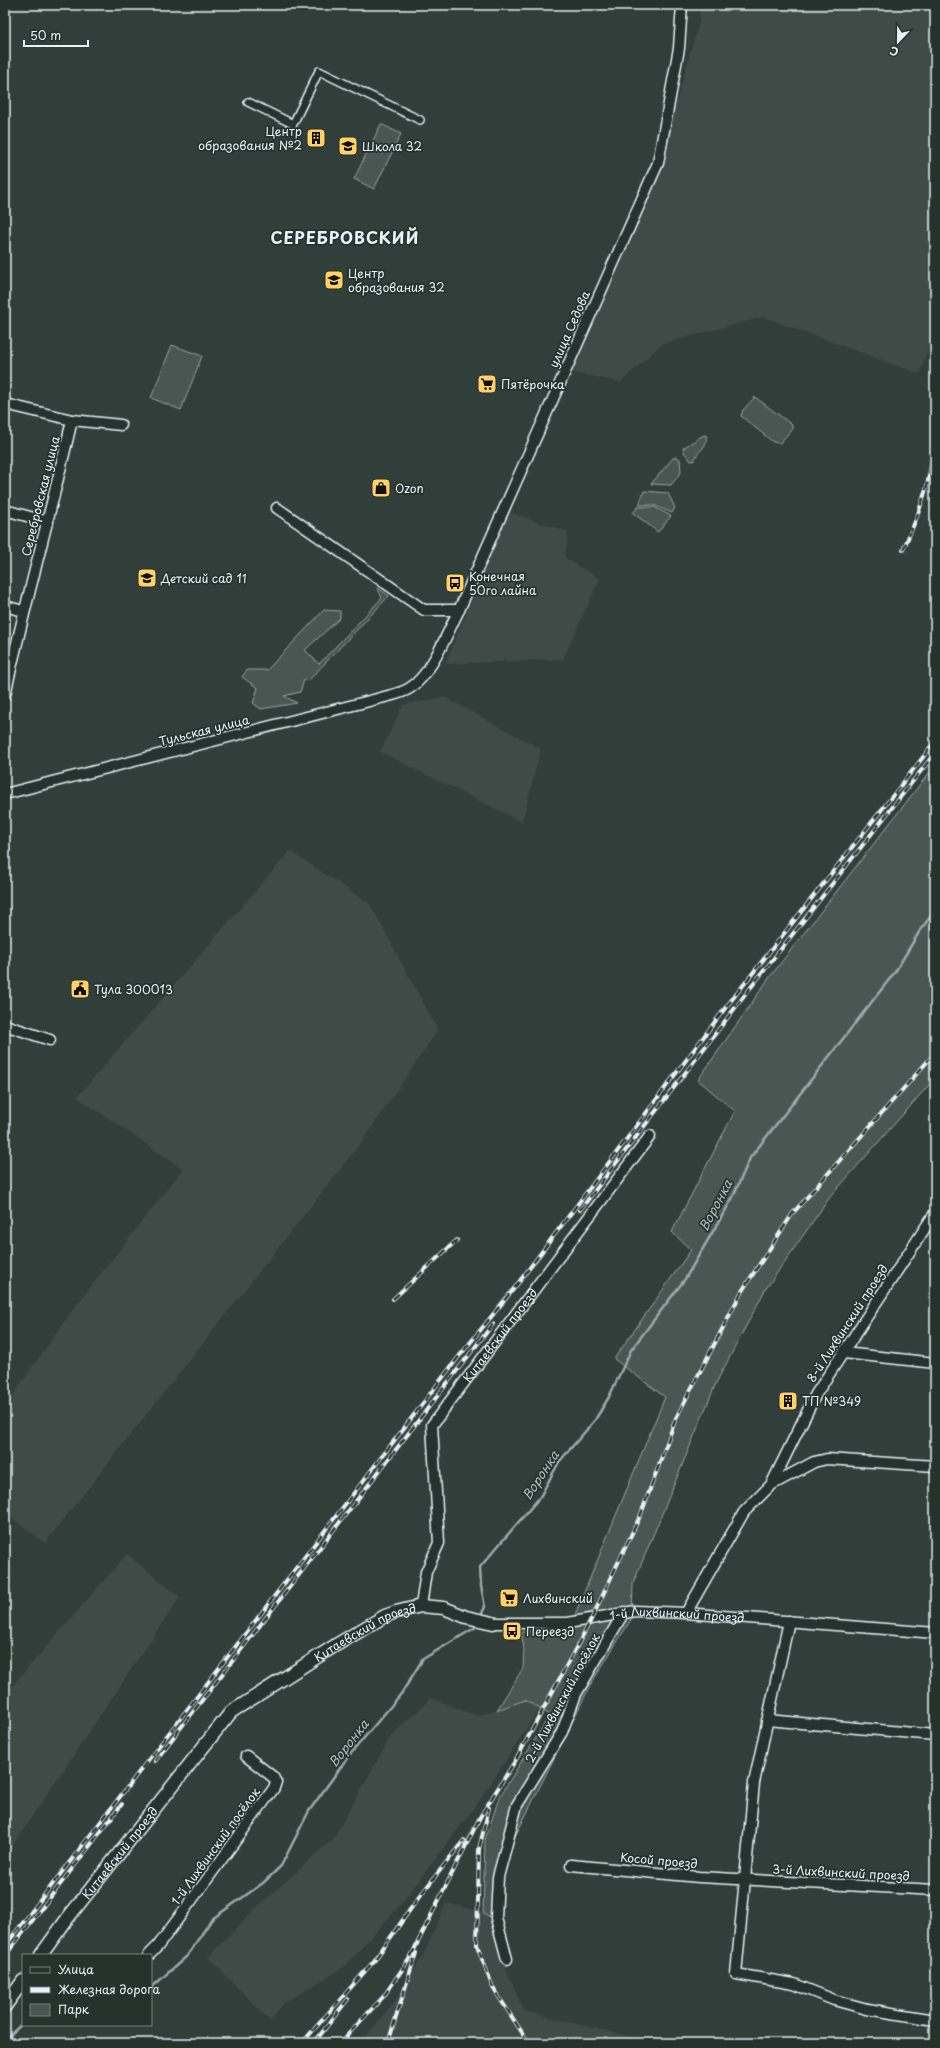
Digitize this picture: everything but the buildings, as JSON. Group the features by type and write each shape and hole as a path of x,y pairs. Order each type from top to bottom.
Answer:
{"street":[{"name":"улица Седова","path":"409,689 420,679 432,662 459,610 658,163 679,48 682,5"},
{"path":"248,102 292,124 319,71 420,120"},
{"path":"5,404 72,420 121,425"},
{"name":"Серебровская улица","path":"5,695 23,611 48,522 72,420"},
{"path":"277,508 424,610 459,610"},
{"path":"5,510 48,522"},
{"path":"5,606 23,611"},
{"name":"Тульская улица","path":"5,794 287,723 409,689"},
{"path":"5,1025 50,1040"},
{"name":"Китаевский проезд","path":"42,1954 67,1919 231,1712 373,1622 396,1612 421,1606 426,1572 439,1543 432,1425 650,1136"},
{"name":"8-й Лихвинский проезд","path":"686,1613 744,1512 771,1485 808,1409 935,1213"},
{"path":"844,1353 935,1363"},
{"path":"771,1485 814,1462 827,1458 935,1466"},
{"name":"1-й Лихвинский проезд","path":"421,1606 444,1608 466,1617 493,1623 568,1623 624,1612 686,1613 935,1633"},
{"name":"2-й Лихвинский посёлок","path":"506,1959 496,1918 498,1877 517,1805 562,1732 576,1694 624,1612"},
{"path":"789,1622 754,1783 736,1974 794,1984 834,2000 867,2009 935,2020"},
{"path":"767,1720 935,1735"},
{"name":"1-й Лихвинский посёлок","path":"150,1954 158,1946 274,1788 276,1782 273,1777 246,1756"},
{"name":"Косой проезд","path":"571,1865 699,1877 745,1879"},
{"name":"3-й Лихвинский проезд","path":"745,1879 935,1890"},
{"path":"5,2006 21,1987"}],"shaded area":[{"path":"698,5 860,5 867,9 870,5 935,5 935,325 920,374 763,317 662,344 621,382 570,372 623,257 669,129 700,19"},
{"path":"509,512 568,532 565,558 600,579 563,659 445,664"},
{"path":"444,697 541,749 522,822 380,752 403,705"},
{"path":"290,851 370,904 438,1030 364,1139 45,1543 5,1513 5,1406 71,1312 183,1169 77,1097"},
{"path":"127,1554 180,1597 5,1857 5,1694"},
{"path":"431,1698 477,1716 525,1700 540,1708 478,1803 400,1905 349,1962 330,1976 284,2003 270,2021 208,1957 253,1911 333,1839 391,1736"},
{"path":"446,1903 483,1912 492,1919 500,1956 524,2011 657,2043 361,2043 398,1997 424,1954"}],"green space":[{"path":"381,124 401,134 374,189 354,179"},
{"path":"172,345 202,356 181,410 151,398"},
{"path":"755,397 792,425 792,429 780,443 773,442 741,416 743,410"},
{"path":"706,435 706,443 694,461 691,461 684,452 683,448"},
{"path":"676,457 680,459 681,472 671,485 651,484 673,458"},
{"path":"644,491 668,493 675,508 672,513 653,505 639,505"},
{"path":"638,507 654,507 671,516 658,532 633,513"},
{"path":"377,587 389,596 308,681 304,680 300,692 284,696 297,703 261,709 253,703 258,688 242,677 247,670 267,670 324,610 340,611 340,618 305,650 319,664 382,598"},
{"path":"929,773 935,781 935,1078 830,1197 765,1290 716,1383 633,1584 632,1618 591,1684 493,1881 492,1919 483,1912 485,1840 499,1798 550,1715 525,1700 497,1710 523,1668 524,1649 521,1632 558,1631 572,1628 576,1612 665,1397 614,1359 691,1250 672,1232 735,1111 698,1080 769,978"}],"waterway":[{"name":"Воронка","path":"480,1617 485,1607 481,1586 480,1567 540,1497 559,1462 595,1420 609,1397 631,1350 685,1279 732,1199 750,1158 895,972 921,929 935,911"},
{"name":"Воронка","path":"152,1987 187,1956 212,1919 263,1883 281,1866 309,1811 348,1757 401,1694 423,1659 476,1627 477,1623"},
{"name":"Воронка","path":"5,2043 12,2033 22,2024"}],"railway":[{"path":"903,550 917,517 927,486 935,444"},
{"path":"5,1946 457,1359 516,1286 726,1007 935,742"},
{"path":"580,1210 748,991 935,753"},
{"path":"340,2043 384,1996 410,1958 480,1817 517,1758 591,1620 641,1514 676,1418 742,1291 793,1213 935,1053"},
{"path":"393,1299 457,1240"},
{"path":"155,1761 493,1324"},
{"path":"5,1956 122,1804"},
{"path":"489,1808 479,1849 477,1945 493,1988 529,2043"},
{"path":"302,2043 374,1961 419,1897 464,1840"},
{"path":"388,2043 416,1953"},
{"path":"314,2043 348,1999"}],"place":[{"name":"Центр образования №2","path":"316,138"},
{"name":"Школа 32","path":"348,146"},
{"name":"Центр образования 32","path":"334,280"},
{"name":"Пятёрочка","path":"487,384"},
{"name":"Ozon","path":"381,488"},
{"name":"Детский сад 11","path":"147,578"},
{"name":"Конечная 50го лайна","path":"455,583"},
{"name":"Тула 300013","path":"80,989"},
{"name":"ТП №349","path":"788,1401"},
{"name":"Лихвинский","path":"509,1598"},
{"name":"Переезд","path":"512,1631"}],"district":[{"name":"СЕРЕБРОВСКИЙ","path":"345,237"}]}
